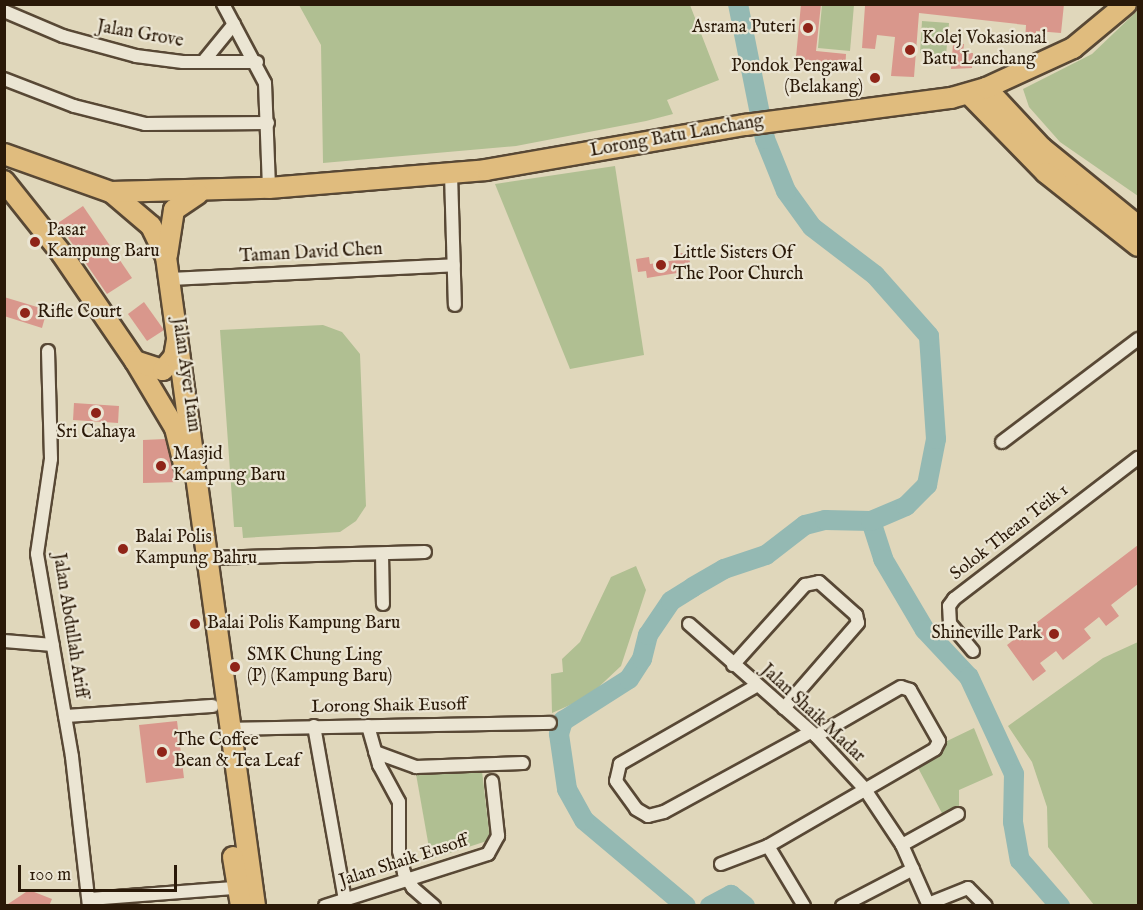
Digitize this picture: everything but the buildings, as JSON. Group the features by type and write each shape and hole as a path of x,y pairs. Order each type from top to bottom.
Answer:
{"main road":[{"name":"Lorong Batu Lanchang","path":"111,192 203,192 451,174 790,118 978,91 1030,68 1090,37 1126,4"},
{"path":"1028,133 1011,95 1030,68"},
{"path":"978,91 1138,226"},
{"path":"978,91 1046,172 1138,246"},
{"name":"Jalan Ayer Itam","path":"4,154 111,192 151,226 166,257 178,322 229,729 243,893"},
{"name":"Jalan Ayer Itam","path":"4,181 62,254 135,361 183,448 213,706 243,893 255,906"},
{"name":"Lorong Batu Lanchang","path":"166,257 174,210 203,192"},
{"path":"135,361 155,370 167,368 174,357 178,322"}],"street":[{"path":"223,4 257,62 267,90 269,188"},
{"name":"Jalan Grove","path":"4,11 109,49 164,61 257,62"},
{"name":"Jalan Grove","path":"203,62 234,24"},
{"path":"4,79 74,106 146,124 268,123"},
{"path":"451,174 455,305"},
{"name":"Taman David Chen","path":"171,279 454,265"},
{"path":"1002,442 1138,339"},
{"name":"Jalan Abdullah Ariff","path":"48,351 51,459 38,554 65,716 89,902"},
{"name":"Solok Thean Teik 1","path":"973,651 950,624 949,606 954,599 1138,458"},
{"path":"207,558 425,552"},
{"path":"382,554 383,604"},
{"path":"734,665 805,585 819,582 856,615 858,623 784,708"},
{"name":"Jalan Shaik Madar","path":"689,624 756,686 813,734 864,788 902,845 929,905"},
{"path":"4,641 53,645"},
{"path":"721,864 768,846 938,745 938,736 910,690 897,688 664,812 648,816 636,809 616,782 617,769 625,759 756,686"},
{"path":"65,716 213,706"},
{"name":"Lorong Shaik Eusoff","path":"229,729 550,723"},
{"path":"314,726 345,900"},
{"path":"368,726 375,752 399,802 399,851 410,880 430,904"},
{"path":"375,752 416,767 523,763"},
{"name":"Jalan Shaik Eusoff","path":"325,906 410,880 436,867 494,849 498,836 492,780"},
{"path":"902,845 958,814"},
{"path":"768,846 804,906"},
{"path":"842,906 913,868"},
{"path":"929,905 968,888 986,906"},
{"path":"89,902 243,893"}],"green space":[{"path":"299,5 690,5 719,80 667,100 673,114 646,121 516,146 323,163 321,45"},
{"path":"822,5 854,5 850,51 818,48"},
{"path":"1138,10 1138,196 1060,142 1029,107 1023,89 1092,54"},
{"path":"922,21 949,23 946,55 920,53"},
{"path":"615,166 644,355 570,369 495,184"},
{"path":"323,325 342,332 360,354 366,506 356,521 340,532 243,538 242,527 234,527 220,330"},
{"path":"636,566 646,590 621,666 588,697 552,713 551,674 563,672 562,659 580,642 611,577"},
{"path":"1138,642 1138,905 1094,905 1048,847 1047,807 1032,762 1008,726 1103,658"},
{"path":"974,728 993,775 959,790 959,809 944,817 916,764 945,742"},
{"path":"482,771 490,840 431,859 416,774"}],"waterway":[{"path":"686,906 584,820 567,789 559,734 563,721 629,679 642,659 648,635 671,601 693,587 724,569 766,555 805,525 825,520 871,521 906,506 927,485 936,439 929,336 875,275 812,227 786,191 765,139 738,4"},
{"path":"871,521 883,559 925,630 969,677 1014,774 1013,822 1020,860 1060,906"},
{"path":"710,906 731,895 745,906"}],"place":[{"name":"Asrama Puteri","path":"808,28"},
{"name":"Kolej Vokasional Batu Lanchang","path":"910,50"},
{"name":"Pondok Pengawal (Belakang)","path":"875,78"},
{"name":"Pasar Kampung Baru","path":"35,242"},
{"name":"Little Sisters Of The Poor Church","path":"661,265"},
{"name":"Rifle Court","path":"25,313"},
{"name":"Sri Cahaya","path":"96,413"},
{"name":"Masjid Kampung Baru","path":"161,466"},
{"name":"Balai Polis Kampung Bahru","path":"123,549"},
{"name":"Balai Polis Kampung Baru","path":"195,624"},
{"name":"Shineville Park","path":"1054,634"},
{"name":"SMK Chung Ling (P) (Kampung Baru)","path":"235,667"},
{"name":"The Coffee Bean & Tea Leaf","path":"162,752"}]}
